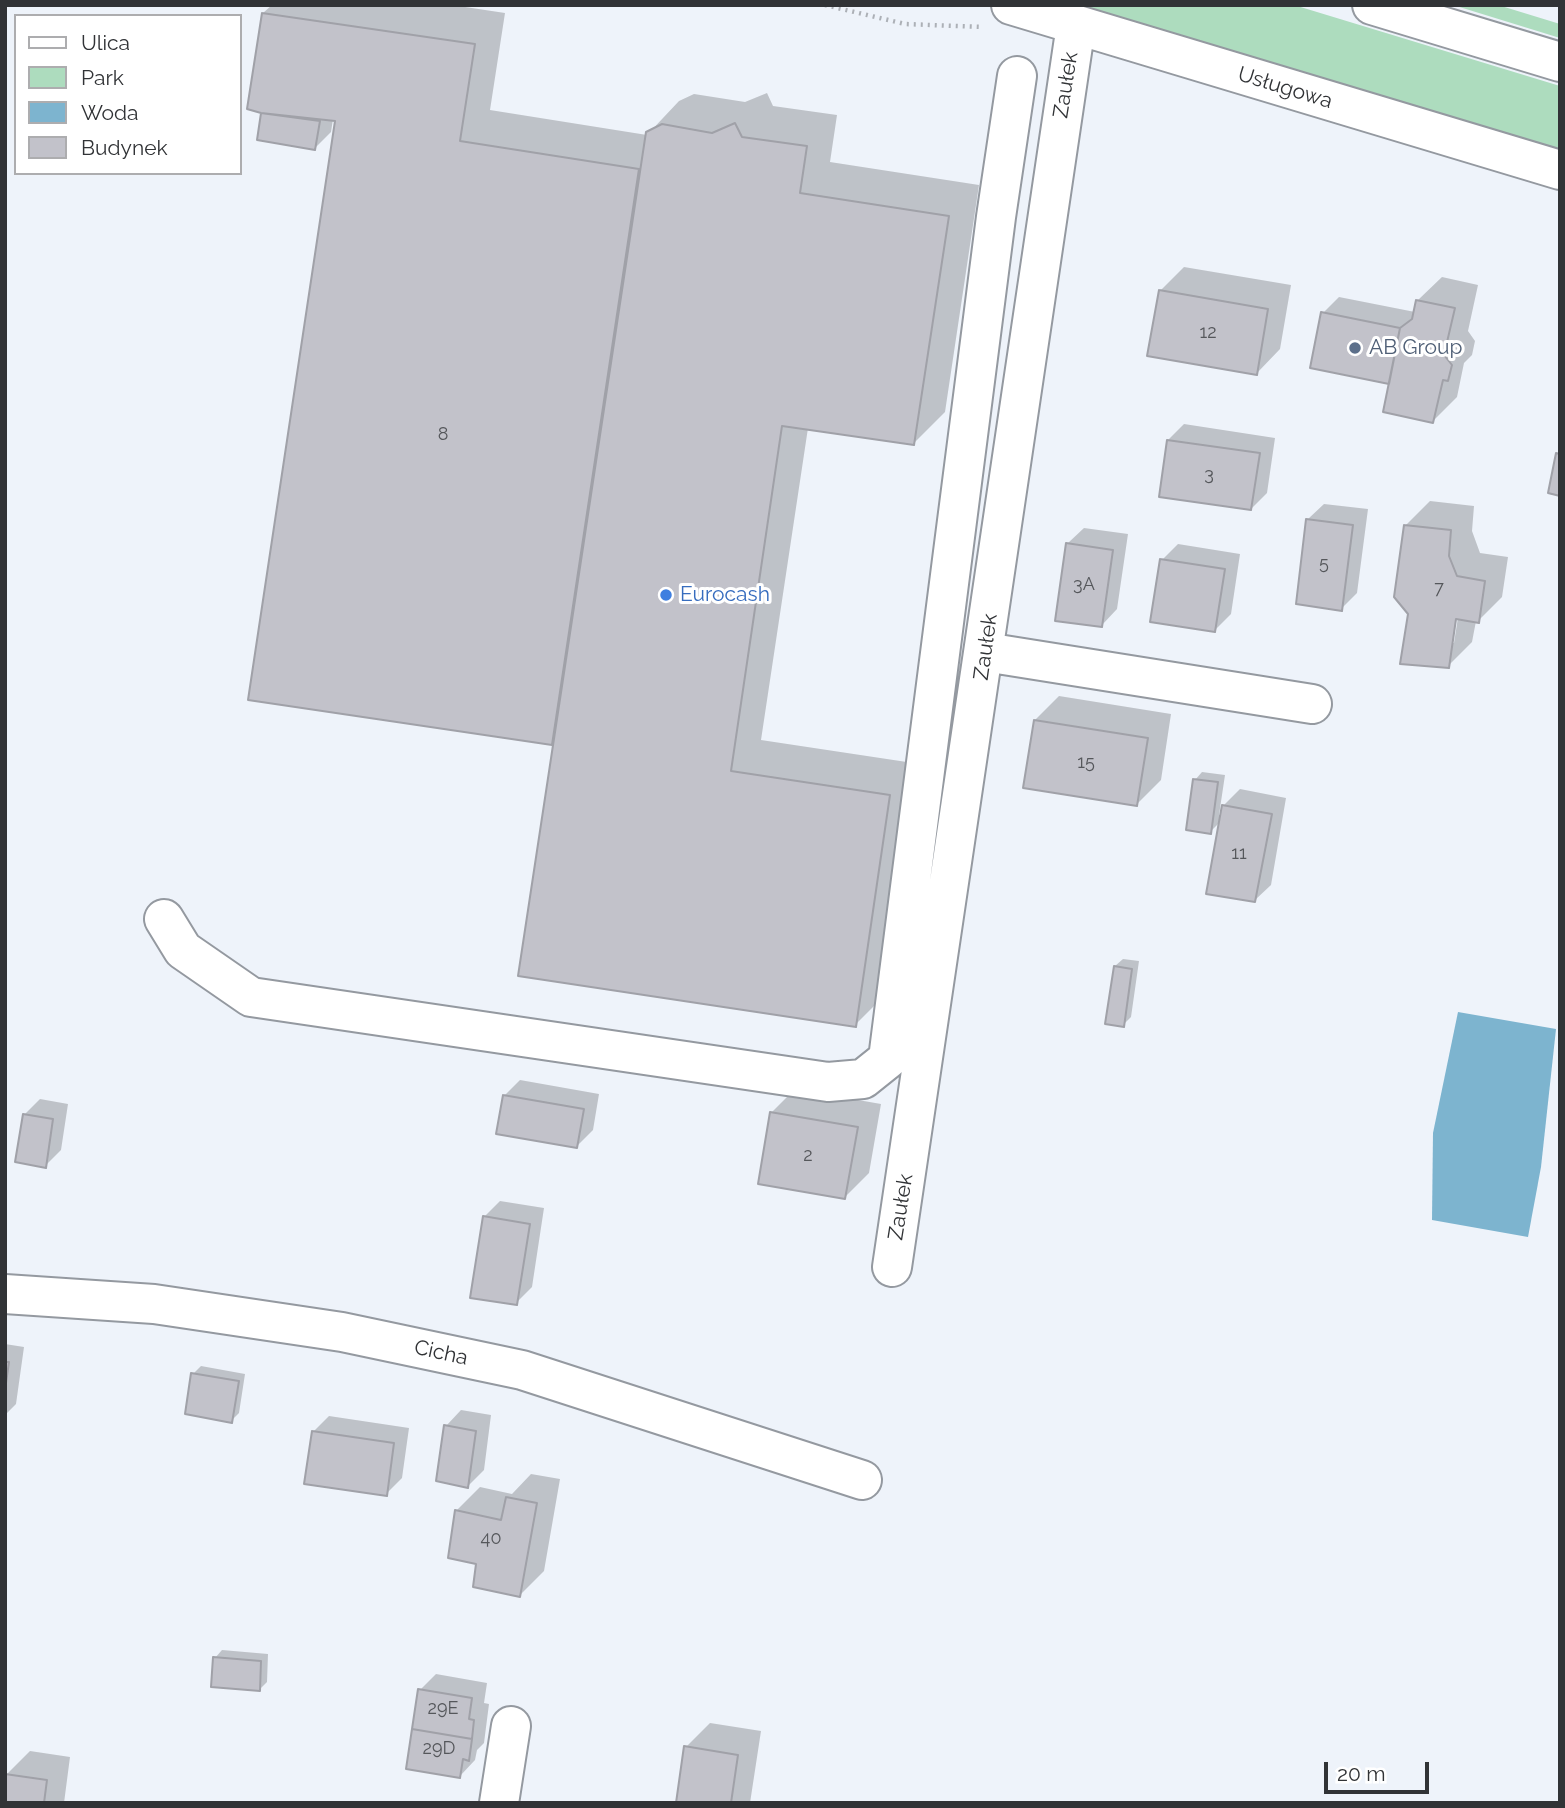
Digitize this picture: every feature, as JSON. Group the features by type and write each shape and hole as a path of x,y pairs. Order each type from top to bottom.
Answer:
{"street":[{"name":"Usługowa","path":"1011,5 1560,170"},
{"path":"1372,5 1560,62"},
{"name":"Zaułek","path":"892,1267 1076,25"},
{"path":"164,919 183,950 251,997 828,1082 863,1079 888,1059 996,217 1017,76"},
{"path":"985,652 1312,704"},
{"name":"Cicha","path":"5,1294 154,1304 315,1328 522,1370 862,1480"},
{"path":"499,1803 511,1726"}],"green space":[{"path":"1078,5 1294,5 1560,86 1560,149"},
{"path":"1453,5 1498,5 1560,24 1560,38"}],"water":[{"path":"1458,1012 1556,1029 1541,1167 1528,1237 1432,1220 1433,1133"}],"building":[{"path":"262,13 475,44 460,141 639,169 552,745 248,700 335,121 247,109"},
{"path":"261,113 320,121 315,150 257,140"},
{"name":"Eurocash","path":"735,123 742,137 807,146 800,193 949,216 914,445 782,426 731,771 890,795 856,1027 518,976 646,132 662,124 712,133"},
{"path":"1159,290 1268,309 1257,375 1147,356"},
{"path":"1416,300 1455,308 1444,355 1452,365 1448,381 1443,380 1433,423 1383,412 1400,328 1412,319"},
{"name":"AB Group","path":"1321,312 1400,328 1389,384 1310,368"},
{"path":"1167,440 1260,453 1251,510 1159,497"},
{"path":"1556,453 1560,454 1560,496 1548,493"},
{"path":"1306,519 1353,525 1342,611 1296,604"},
{"path":"1404,525 1451,530 1449,556 1457,576 1485,581 1479,623 1456,619 1449,668 1400,664 1408,614 1394,597"},
{"path":"1066,543 1113,550 1102,627 1055,621"},
{"path":"1160,559 1225,569 1215,632 1150,622"},
{"path":"1034,720 1148,738 1137,806 1023,788"},
{"path":"1193,779 1218,782 1211,834 1186,830"},
{"path":"1222,805 1272,814 1255,902 1206,894"},
{"path":"1114,966 1132,969 1124,1027 1105,1024"},
{"path":"503,1095 584,1109 577,1148 496,1134"},
{"path":"770,1112 858,1127 845,1199 758,1184"},
{"path":"23,1114 53,1119 46,1168 15,1162"},
{"path":"483,1216 530,1224 517,1305 470,1298"},
{"path":"5,1362 9,1362 5,1390"},
{"path":"191,1373 239,1381 232,1423 185,1414"},
{"path":"444,1425 476,1431 468,1488 436,1481"},
{"path":"312,1431 394,1443 387,1496 304,1484"},
{"path":"506,1497 537,1503 520,1597 473,1587 476,1564 448,1558 455,1510 501,1520"},
{"path":"213,1657 261,1661 260,1691 211,1687"},
{"path":"418,1689 472,1698 469,1719 474,1720 472,1739 412,1729"},
{"path":"412,1729 472,1739 469,1761 463,1759 460,1778 406,1769"},
{"path":"684,1746 738,1755 731,1803 676,1803"},
{"path":"5,1774 47,1780 44,1803 5,1803"}],"place":[{"name":"AB Group","path":"1355,348"},
{"name":"Eurocash","path":"666,595"}]}
